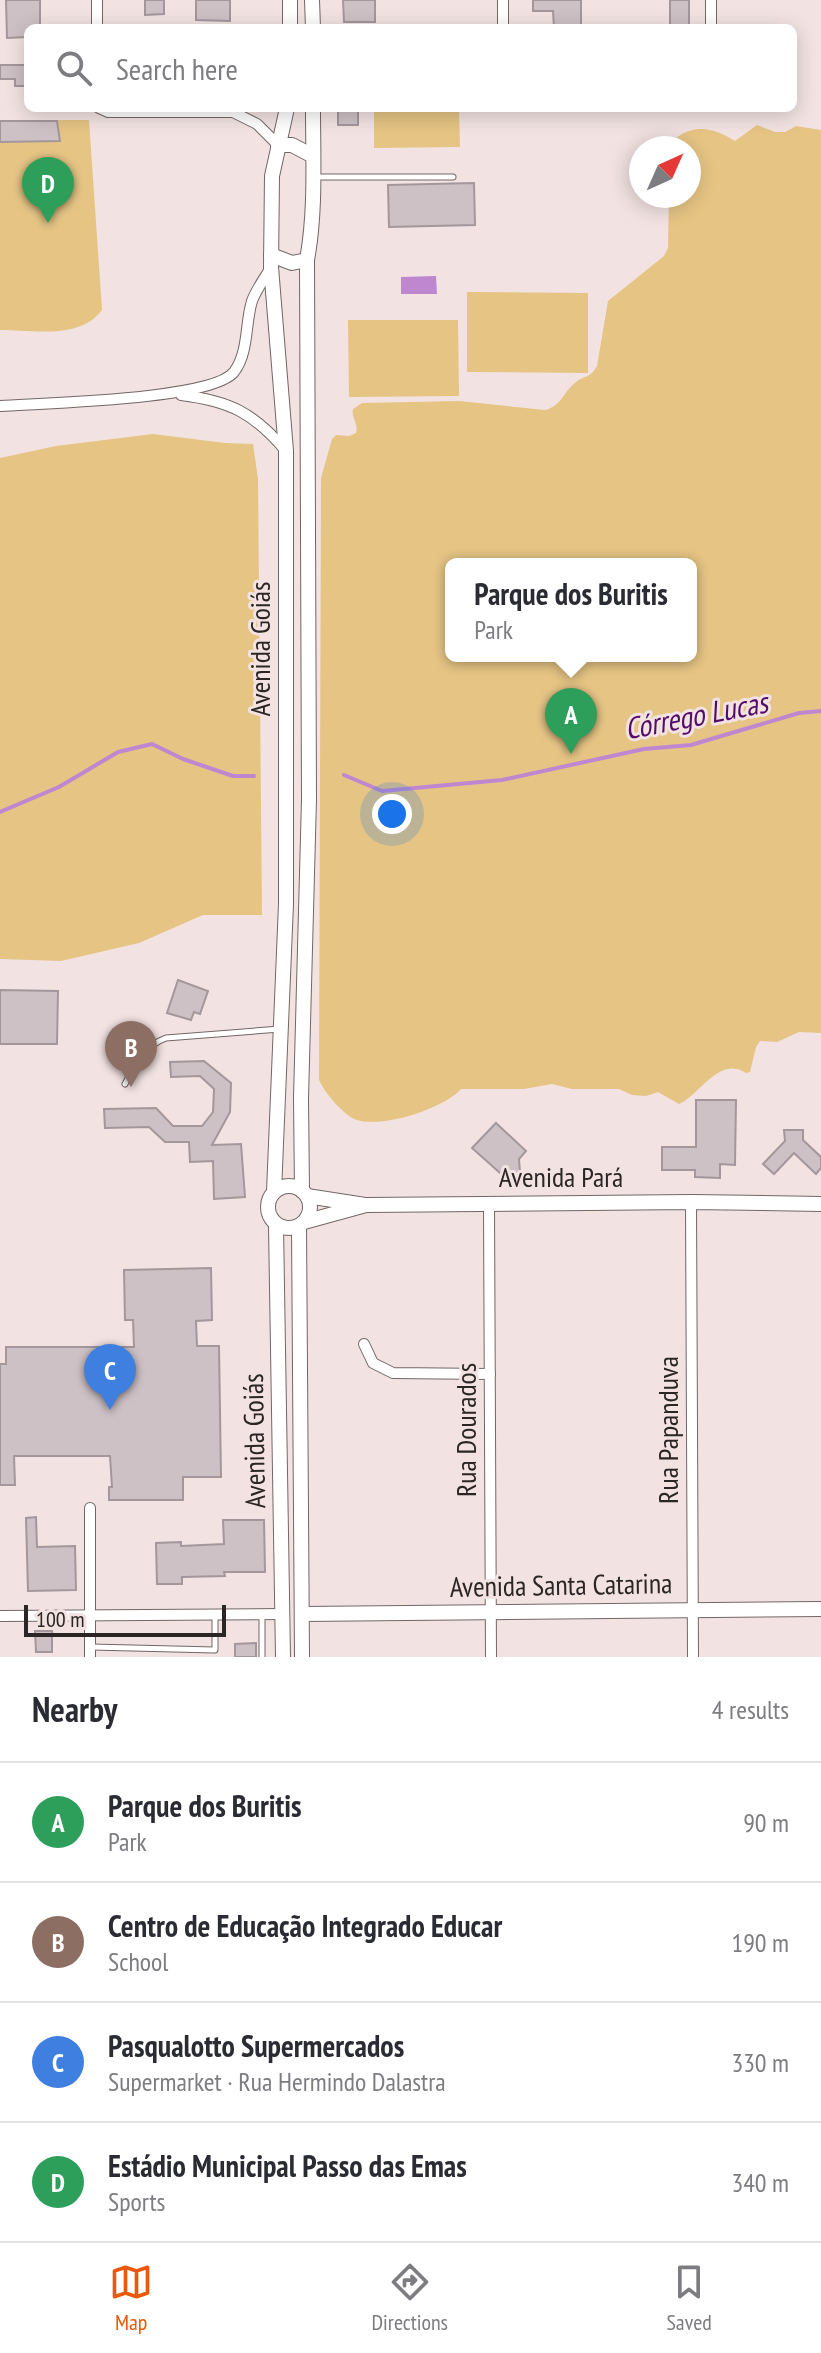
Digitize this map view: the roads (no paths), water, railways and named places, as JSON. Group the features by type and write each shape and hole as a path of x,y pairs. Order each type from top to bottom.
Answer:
{"main road":[{"path":"290,0 290,24"},
{"path":"312,0 313,24"},
{"name":"Avenida Goiás","path":"274,1192 286,904 286,451 271,261 272,176 286,112"},
{"name":"Avenida Goiás","path":"304,1194 301,1098 309,799 307,260 311,240 313,112"},
{"path":"278,145 292,145 313,156"},
{"path":"271,261 292,263 307,260"},
{"path":"304,1194 309,1210 302,1224 287,1229 276,1225 267,1205 274,1192 290,1186 304,1194 366,1205"},
{"name":"Avenida Pará","path":"302,1224 366,1205 821,1204"},
{"name":"Avenida Goiás","path":"302,1224 302,1657"},
{"name":"Avenida Goiás","path":"276,1225 283,1657"},
{"name":"Avenida Santa Catarina","path":"302,1614 821,1609"}],"street":[{"path":"97,0 97,24"},
{"path":"503,0 503,24"},
{"path":"711,0 711,24"},
{"path":"108,112 233,112 257,124 278,145"},
{"path":"0,406 171,393 215,384 233,374 245,340 252,301 271,261"},
{"path":"171,393 225,402 260,423 286,451"},
{"name":"Rua Papanduva","path":"691,1202 693,1657"},
{"name":"Rua Dourados","path":"489,1204 491,1657"},
{"path":"364,1344 373,1363 393,1373 490,1374"},
{"path":"90,1508 90,1652"},
{"path":"0,1616 284,1614"}],"lane":[{"path":"313,177 453,177"},
{"path":"125,1084 145,1050 166,1038 281,1029"},
{"path":"90,1652 215,1650 215,1614"},
{"path":"262,1614 262,1657"}],"waterway":[{"name":"Córrego Lucas","path":"344,775 382,791 502,780 644,749 691,745 799,713 821,711"},
{"name":"Córrego Lucas","path":"0,812 59,787 118,752 152,744 183,759 233,776 254,776"}],"place":[{"name":"Estádio Municipal Passo das Emas","path":"48,223"},
{"name":"Parque dos Buritis","path":"571,754"},
{"name":"Centro de Educação Integrado Educar","path":"131,1087"},
{"name":"Pasqualotto Supermercados","path":"110,1410"}]}
